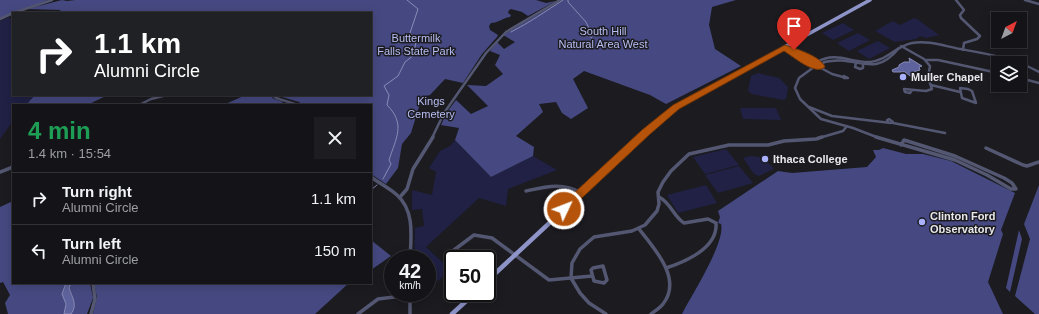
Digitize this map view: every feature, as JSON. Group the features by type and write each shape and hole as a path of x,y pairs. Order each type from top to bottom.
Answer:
{"main road":[{"path":"496,273 676,107 870,0"},
{"path":"452,314 465,302"}],"street":[{"path":"16,12 52,0"},
{"path":"400,198 407,189 413,169 433,137 444,113 486,53 506,32 560,0"},
{"path":"956,0 964,10 960,15 961,18 980,36 977,39 964,43 963,50"},
{"path":"1025,0 1039,4"},
{"path":"0,19 12,13"},
{"path":"786,47 813,66 821,66 832,59 875,65 887,62 896,54 901,46 921,42 1014,60 1039,72"},
{"path":"901,46 926,60 930,66 928,77 932,89 929,91 912,90"},
{"path":"786,47 817,62 832,74 843,77"},
{"path":"856,62 834,56 812,63 813,66 801,76 795,85 797,94 820,119 847,126 889,142 955,160 985,174 1011,189 1016,189 1014,184 1002,177 957,155 904,140 902,145"},
{"path":"926,60 938,60 991,71"},
{"path":"856,62 856,67 860,69 863,68 862,63"},
{"path":"1027,80 1039,83"},
{"path":"931,85 960,92"},
{"path":"960,88 972,90 974,92 976,103 962,98 960,92 960,88"},
{"path":"141,104 162,96"},
{"path":"274,96 294,104"},
{"path":"808,107 832,116 888,122 945,133"},
{"path":"606,314 589,303 580,293 571,278 572,263 580,249 594,237 639,229 645,225 658,211 659,188 670,171 692,153 729,145 768,145 784,141 816,139 843,130 847,126"},
{"path":"986,148 1023,165 1027,166 1039,162"},
{"path":"0,172 12,168"},
{"path":"372,178 400,198 407,209 410,221 410,250"},
{"path":"526,192 560,185 571,187 581,193"},
{"path":"659,197 667,202 677,218 684,223 708,219 716,223 718,229 714,237 686,262 666,268"},
{"path":"639,229 655,248 670,279 670,290 666,300 660,309 651,314"},
{"path":"454,250 474,235 480,235 492,238 549,280 592,276"},
{"path":"603,266 607,280 604,283 598,283 594,281 592,276 592,268 603,266"},
{"path":"91,314 95,299 93,284"},
{"path":"358,314 378,299 384,298"},
{"path":"410,302 410,314"}],"shaded area":[{"path":"9,17 12,20 12,96 34,96 27,104 12,104 12,122 0,139 0,21"},
{"path":"914,18 939,35 926,38 920,36 916,39 895,42 875,31 893,21 900,25"},
{"path":"843,23 854,30 833,40 822,33"},
{"path":"858,33 870,40 849,51 837,43"},
{"path":"878,41 890,48 869,59 857,51"},
{"path":"909,58 922,66 919,67 920,70 913,72 916,77 910,76 905,72 893,72 892,70 899,67 899,65 904,62 910,62"},
{"path":"758,73 779,78 788,87 786,99 784,100 752,94 748,91 751,76"},
{"path":"740,108 776,108 781,120 743,119"},
{"path":"455,140 491,177 533,156 557,170 508,189 506,206 479,198 426,247 429,250 414,250 415,228 424,226 422,209 412,210 412,190 432,195 436,172 429,168 440,151 450,146"},
{"path":"726,149 739,165 705,174 693,157"},
{"path":"750,156 764,159 774,169 759,176 754,174 743,158"},
{"path":"739,166 753,183 718,193 705,175"},
{"path":"706,185 717,203 678,213 667,195"},
{"path":"436,256 444,264 444,276 438,281 436,279"},
{"path":"66,284 71,284 69,288 74,304 71,314 64,314 66,304 62,294"}],"green space":[{"path":"0,0 48,0 16,12 12,12 12,14 0,18"},
{"name":"Buttermilk Falls State Park","path":"62,0 536,0 546,3 556,1 528,16 522,12 511,9 509,10 508,13 511,15 510,17 491,23 489,26 490,30 498,35 482,54 463,83 445,79 430,95 422,97 411,133 402,144 398,168 386,184 372,175 372,104 302,104 282,97 372,96 372,12 61,12 60,10 27,9"},
{"name":"South Hill Natural Area West","path":"562,0 736,0 712,7 709,25 715,49 741,66 666,104 650,95 584,71 573,79 588,108 571,119 562,113 556,102 539,104 543,112 516,136 534,147 533,156 491,177 455,140 459,128 441,125 447,112 456,100 471,114 488,106 467,85 486,86 503,74 495,65 500,55 490,51 497,42 504,49 515,42 503,35"},
{"path":"34,96 106,96 89,104 27,104"},
{"path":"244,96 271,96 274,99 283,102 281,104 225,104"},
{"path":"883,148 906,154 923,154 951,161 1015,193 1001,230 1003,234 988,282 1003,314 682,314 707,269 718,243 721,232 721,224 718,223 720,217 718,211 778,171 792,173 867,167 876,157 873,150"},
{"path":"1039,185 1039,314 1035,314 1015,296 1030,239 1024,224"},
{"path":"12,201 12,284 66,284 64,291 66,306 64,314 8,314 5,303 10,295 3,282 0,283 0,207"},
{"path":"1019,230 1022,239 1010,292 1006,288"},
{"path":"372,241 384,250 384,261 372,269"},
{"path":"71,284 90,284 93,298 87,314 71,314 74,304 69,288"},
{"path":"94,284 348,284 315,314 93,314 97,297"}],"waterway":[{"path":"383,179 391,164 389,160 398,131 396,119 393,112 387,105 389,95 384,86 398,76 405,62 414,55 416,40 410,33 418,9 407,0"},
{"path":"511,32 563,0"},
{"path":"568,0 568,2 586,22 589,28 589,36 592,38 594,46"},
{"path":"372,189 377,185"}],"place":[{"name":"Muller Chapel","path":"903,77"},
{"name":"Ithaca College","path":"765,159"},
{"name":"Clinton Ford Observatory","path":"922,222"}],"route":[{"path":"564,209 665,115 692,98 785,47 814,67 818,68 822,66 794,50"}],"park label":[{"name":"Kings Cemetery","path":"431,107"}]}
